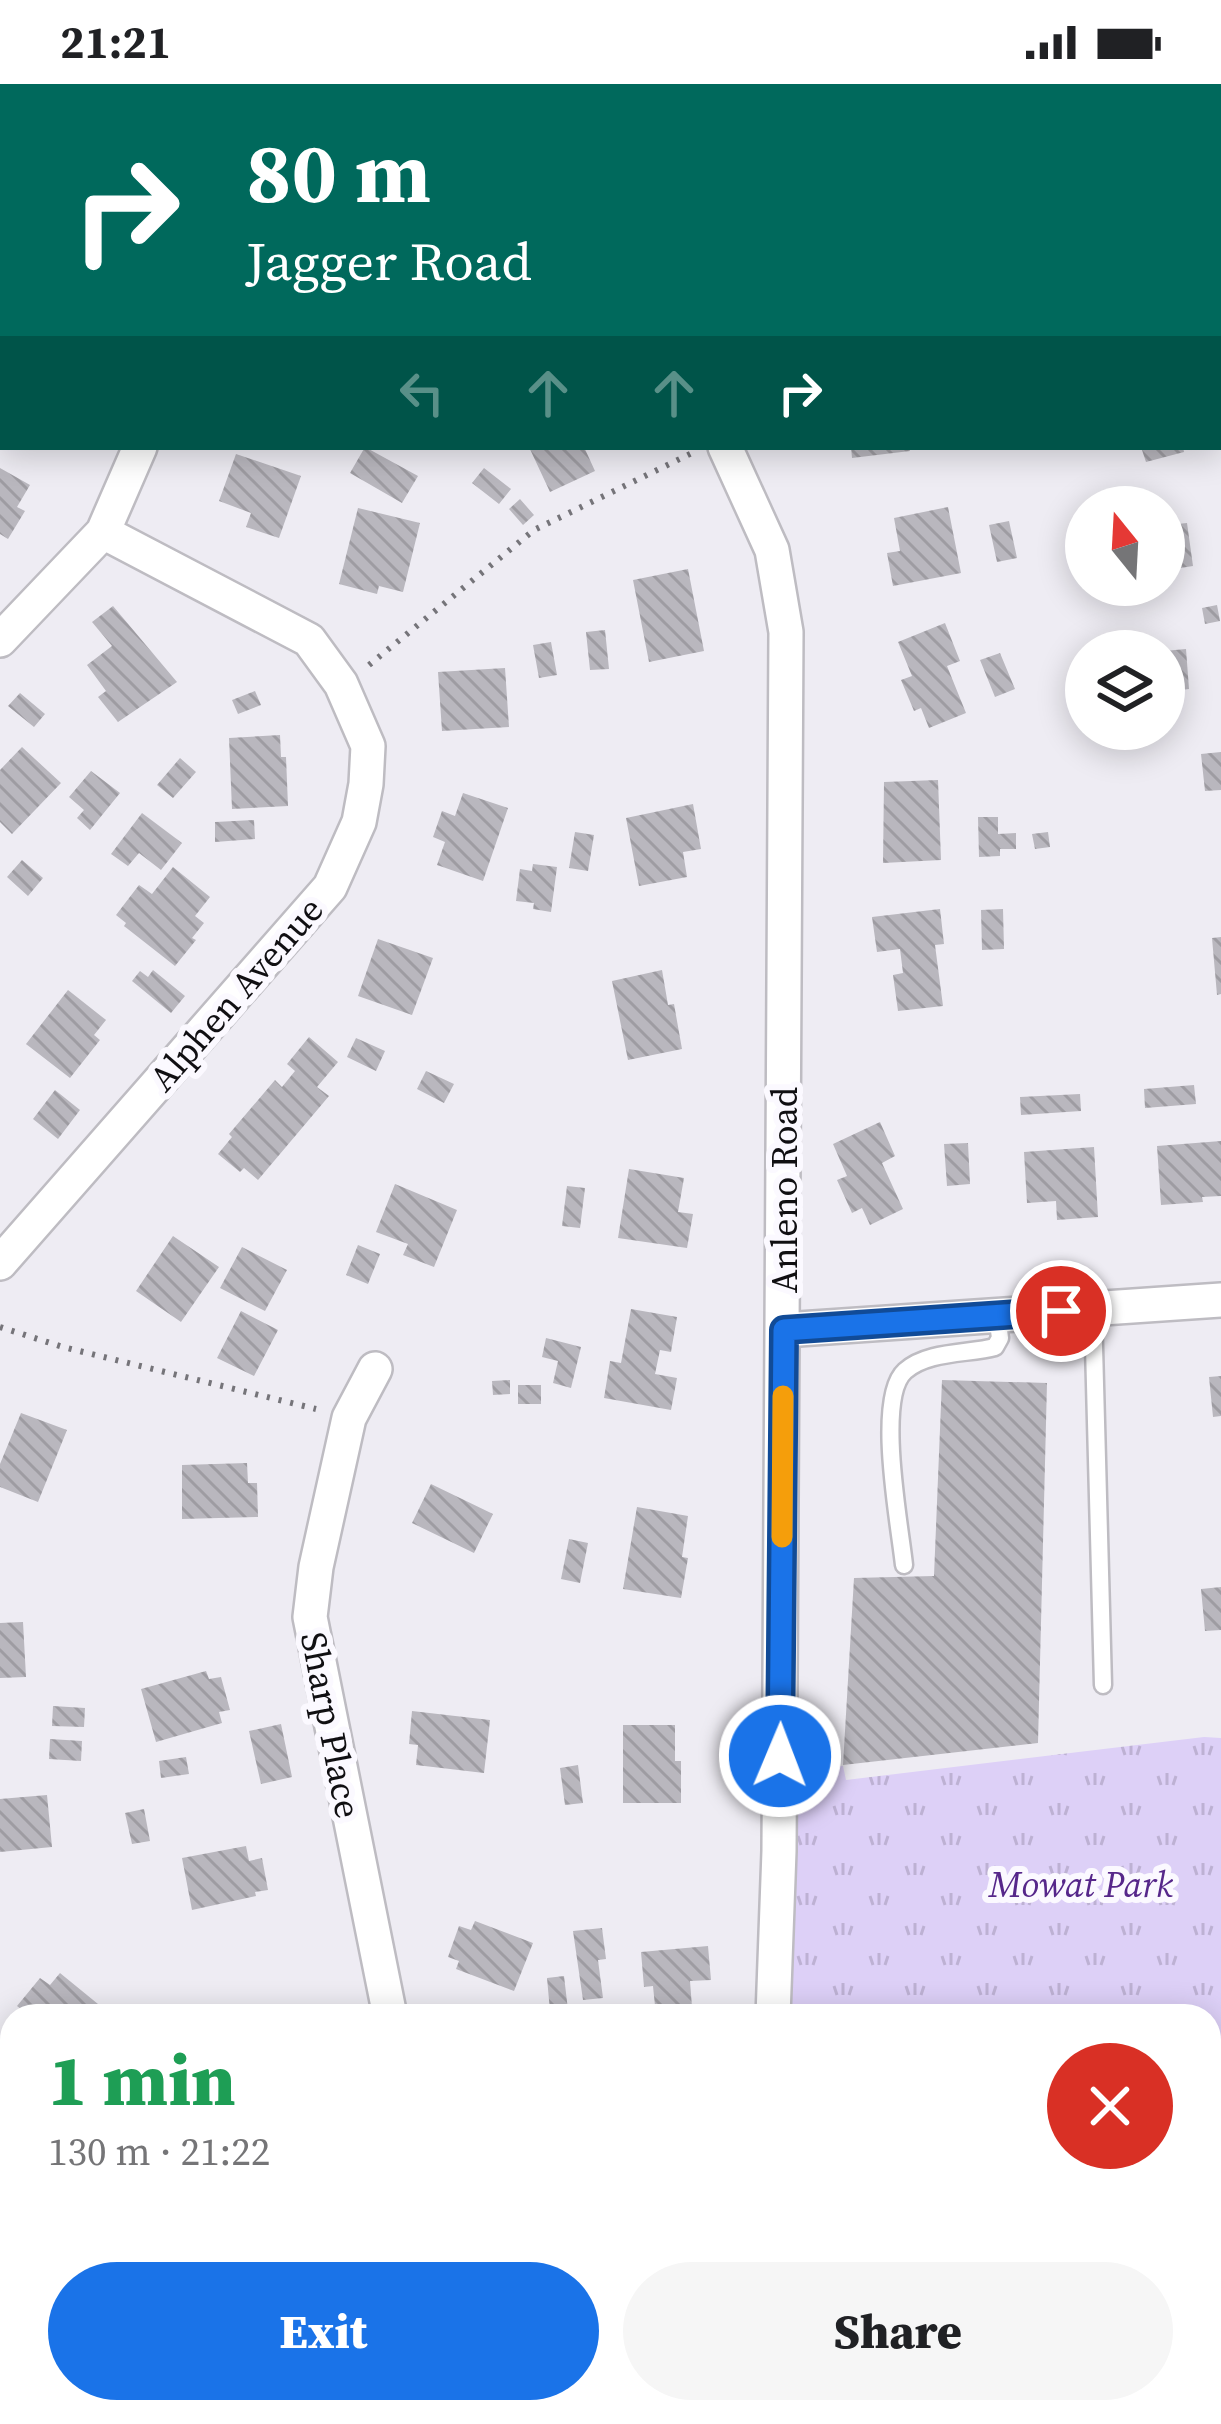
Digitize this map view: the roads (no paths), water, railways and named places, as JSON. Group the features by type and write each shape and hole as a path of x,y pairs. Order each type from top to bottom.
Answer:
{"street":[{"path":"0,640 103,532 139,450"},
{"name":"Anleno Road","path":"725,450 772,550 786,632 784,1330 773,2004"},
{"name":"Alphen Avenue","path":"0,1263 330,887 359,822 366,784 368,746 341,684 309,640 103,532"},
{"path":"784,1330 1221,1300"},
{"name":"Sharp Place","path":"375,1369 349,1418 316,1567 310,1617 387,2004"}],"lane":[{"path":"1093,1309 1103,1685"},
{"path":"904,1565 892,1395 907,1368 943,1355 995,1347 1000,1338 997,1316"}],"park label":[{"name":"Mowat Park","path":"1081,1884"}]}
